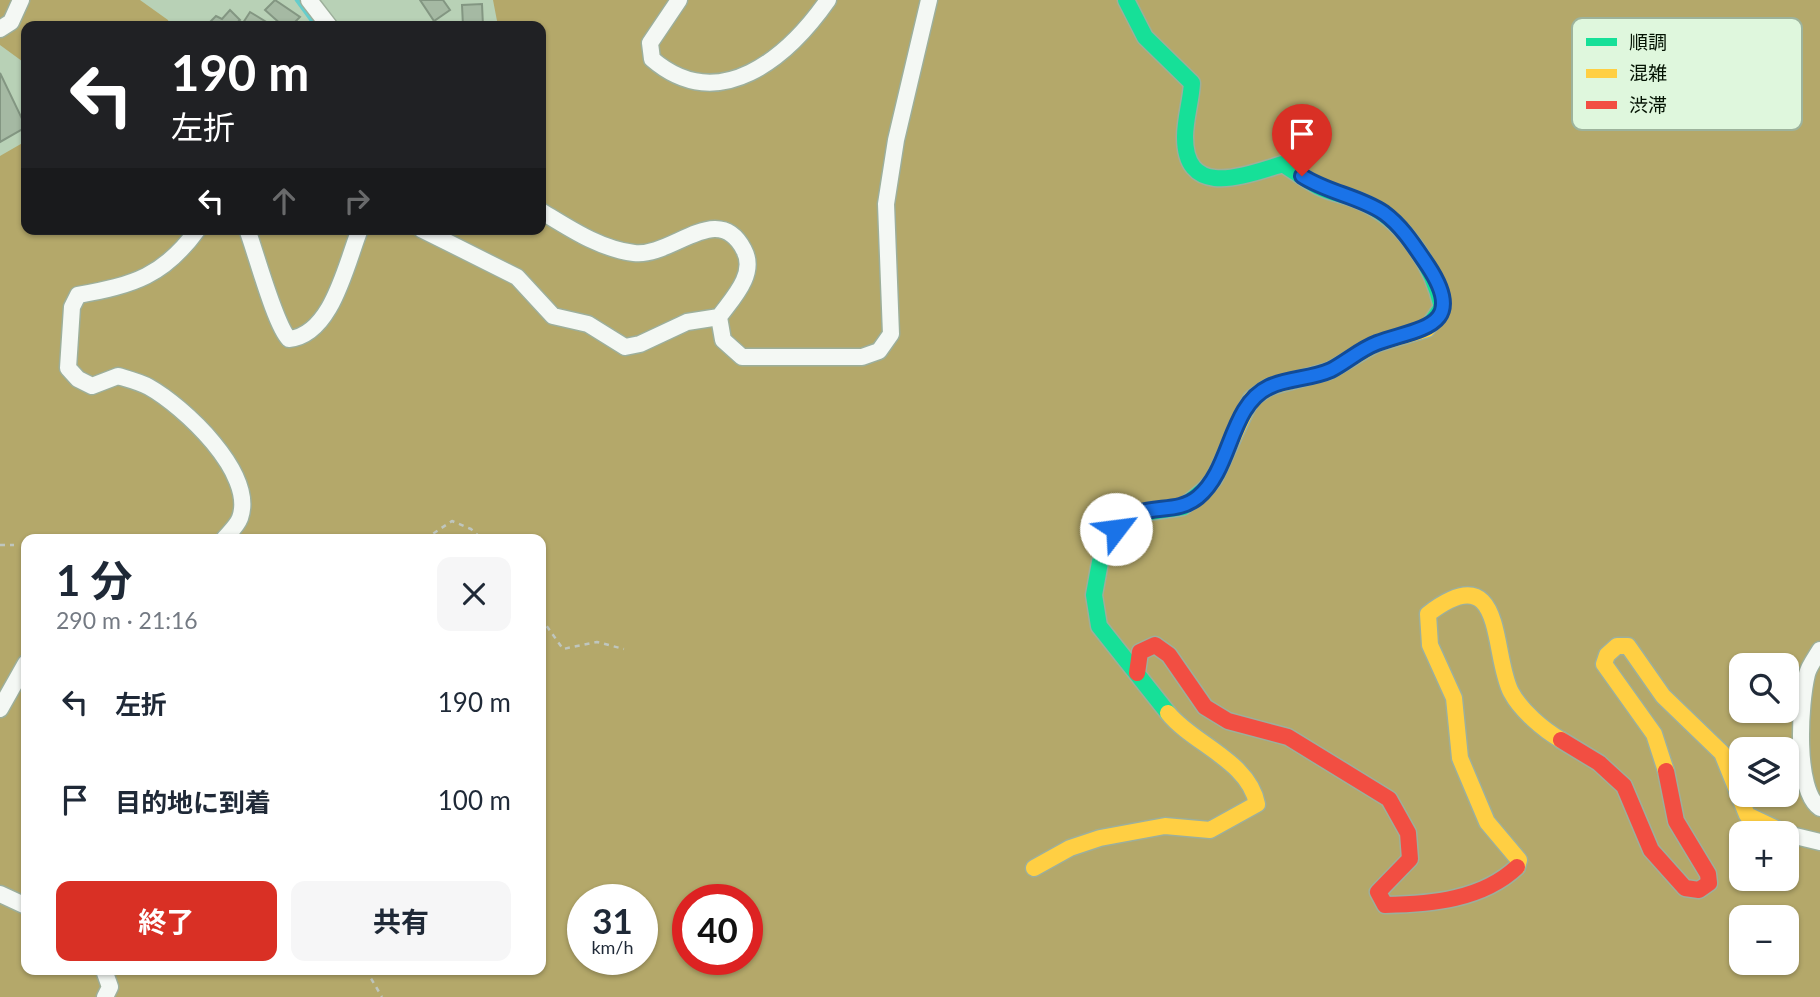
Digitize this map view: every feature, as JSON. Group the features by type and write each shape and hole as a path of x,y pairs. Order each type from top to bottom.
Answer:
{"street":[{"path":"0,29 11,22 21,0"},
{"path":"309,0 325,21"},
{"path":"679,0 650,43 652,59 666,71 693,82 727,83 761,68 806,32 828,0"},
{"path":"719,317 723,340 742,356 862,357 879,351 891,334 886,204 896,140 929,0"},
{"path":"1034,868 1070,848 1100,838 1165,826 1210,830 1257,804 1255,793 1237,770 1173,719 1099,625 1094,595 1100,562 1116,529 1136,513 1183,507 1199,496 1213,479 1251,399 1269,387 1329,371 1376,344 1427,329 1442,307 1436,278 1403,230 1383,213 1359,200 1321,188 1283,164 1219,180 1205,175 1192,165 1185,148 1184,133 1192,83 1173,60 1139,31 1126,0"},
{"path":"433,235 517,277 554,316 588,324 625,347 640,344 687,322 719,317 744,283 747,255 737,237 724,229 706,230 656,251 636,254 610,248 546,214"},
{"path":"194,235 180,254 155,273 128,285 78,295 72,307 68,368 78,379 92,386 118,376 149,387 213,439 232,467 241,498 241,517 228,534"},
{"path":"249,235 277,313 280,330 289,339 300,338 313,330 327,314 358,235"},
{"path":"1137,673 1140,652 1154,645 1169,655 1205,707 1227,721 1288,737 1389,799 1408,833 1410,859 1378,892 1385,905 1440,903 1477,894 1498,883 1517,868 1519,860 1487,822 1460,758 1454,698 1430,645 1428,614 1446,600 1469,596 1485,603 1494,620 1511,692 1544,730 1599,763 1624,786 1651,850 1685,888 1699,890 1709,883 1708,867 1682,836 1671,811 1668,768 1654,734 1611,679 1604,664 1607,655 1617,646 1628,646 1663,696 1722,753 1747,815 1760,821"},
{"path":"1820,650 1807,672 1802,753 1804,784 1812,802 1820,808"},
{"path":"0,709 21,672"},
{"path":"1799,836 1820,842"},
{"path":"0,894 21,904"},
{"path":"105,997 110,987 106,975"}],"path":[{"path":"432,534 452,521 476,534"},
{"path":"0,545 14,545"},
{"path":"546,625 563,649 597,642 624,649"},
{"path":"369,975 382,997"}],"shaded area":[{"path":"0,0 140,0 168,21 21,21 21,60 0,45"},
{"path":"493,0 1820,0 1820,997 0,997 0,156 21,144 21,235 546,235 546,21 497,21"}],"building":[{"path":"275,0 300,17 296,21 277,21 265,10"},
{"path":"420,0 443,0 450,10 434,21"},
{"path":"482,4 483,21 463,21 462,5"},
{"path":"230,10 240,20 211,21 216,16 222,19"},
{"path":"250,12 265,21 244,21"},
{"path":"0,73 21,117 21,130 0,142"}],"waterway":[{"path":"297,0 312,21"}],"traffic: fast":[{"path":"1126,0 1145,37 1192,83 1185,137 1188,157 1195,170 1207,176 1237,177 1283,164 1319,187 1376,209 1402,231 1431,274 1442,307 1431,323"},
{"path":"1168,713 1099,626 1094,595 1100,562 1116,529 1136,514 1183,507 1205,489"}],"traffic: slow":[{"path":"1205,489 1214,479 1251,399 1269,387 1329,371 1376,344 1427,329 1431,323"},
{"path":"1517,867 1519,860 1487,822 1460,758 1454,698 1430,645 1428,614 1453,599 1471,596 1483,602 1497,635 1511,692 1533,719 1561,740"},
{"path":"1666,771 1654,734 1604,664 1607,655 1617,646 1628,646 1663,696 1722,753 1747,815 1760,821"},
{"path":"1034,868 1070,848 1100,838 1165,826 1210,830 1257,804 1252,789 1232,764 1168,713"}],"traffic: jam":[{"path":"1137,673 1140,652 1155,645 1169,655 1205,707 1228,721 1288,737 1389,799 1408,833 1410,859 1378,892 1385,905 1455,898 1488,887 1517,867"},
{"path":"1561,740 1599,763 1624,786 1651,850 1685,888 1699,890 1709,883 1708,874 1676,821 1666,771"}],"route":[{"path":"1116,529 1136,513 1183,507 1199,496 1213,479 1251,399 1269,387 1329,371 1376,344 1427,329 1436,319 1442,307 1436,278 1403,230 1383,213 1359,200 1321,188 1302,176"}]}
